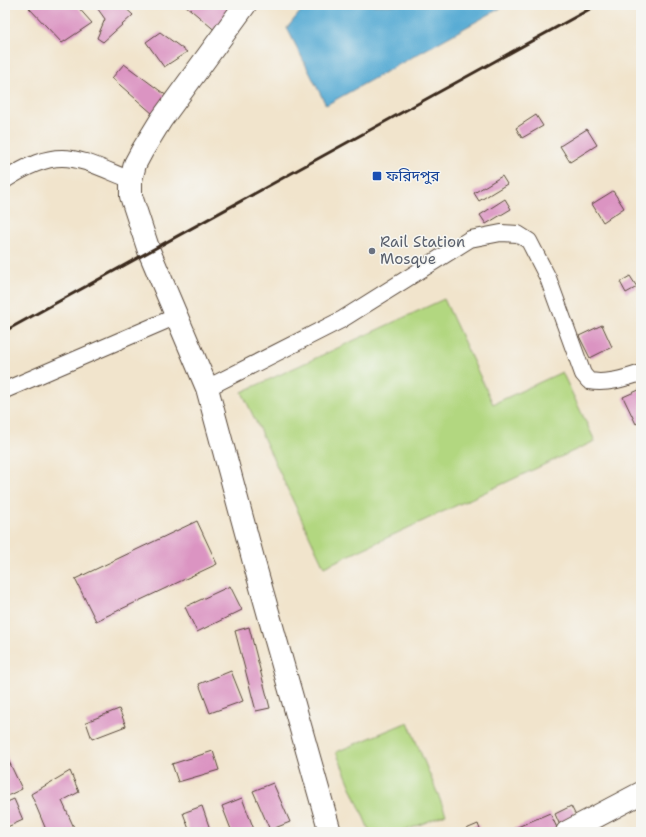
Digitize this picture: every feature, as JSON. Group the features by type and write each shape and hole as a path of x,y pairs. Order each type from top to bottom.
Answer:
{"main road":[{"path":"245,5 161,120 135,164 131,180 131,196 141,231 207,388 255,566 330,832"},
{"path":"567,832 641,794"},
{"path":"595,832 641,809"}],"street":[{"path":"5,180 35,162 63,157 78,158 131,180"},
{"path":"207,388 341,320 470,238 502,232 518,234 529,241 548,278 583,374 589,381 620,381 641,373"},
{"path":"5,390 177,316"}],"green space":[{"path":"444,299 493,404 562,372 595,441 324,567 242,392"},
{"path":"408,722 446,814 402,832 370,832 336,752"}],"water":[{"path":"306,5 506,5 326,105 287,28"}],"building":[{"path":"32,5 76,5 92,23 62,43 29,8"},
{"path":"95,5 122,5 133,15 103,42 97,38 105,19"},
{"path":"185,5 228,5 236,12 218,33"},
{"path":"160,32 187,52 164,67 146,42"},
{"path":"124,64 171,99 153,114 112,78"},
{"path":"536,115 543,126 522,138 516,128"},
{"path":"587,129 597,145 570,162 560,146"},
{"path":"502,176 507,184 479,201 474,193"},
{"path":"613,191 624,208 603,222 592,204"},
{"path":"505,199 511,209 486,224 480,215"},
{"path":"630,276 637,287 626,293 620,282"},
{"path":"602,325 612,347 590,358 579,336"},
{"path":"641,389 641,421 636,424 623,397"},
{"path":"197,521 217,564 96,621 75,579"},
{"path":"230,586 242,610 197,632 185,607"},
{"path":"249,627 270,708 256,711 235,631"},
{"path":"231,671 243,701 210,713 199,684"},
{"path":"119,709 126,726 92,739 86,722"},
{"path":"213,751 219,770 178,782 172,764"},
{"path":"5,753 22,789 5,797"},
{"path":"70,771 79,792 62,801 76,832 47,832 31,794"},
{"path":"273,783 290,822 270,830 253,791"},
{"path":"242,798 255,832 232,832 222,806"},
{"path":"14,799 23,820 5,828 5,803"},
{"path":"202,806 211,832 190,832 183,813"},
{"path":"571,806 579,822 562,830 555,814"},
{"path":"550,813 559,832 514,832 513,829"},
{"path":"478,824 481,832 459,832"}],"railway":[{"path":"5,331 597,5"}],"place":[{"name":"ফরিদপুর","path":"377,176"},
{"name":"Rail Station Mosque","path":"372,251"}]}
